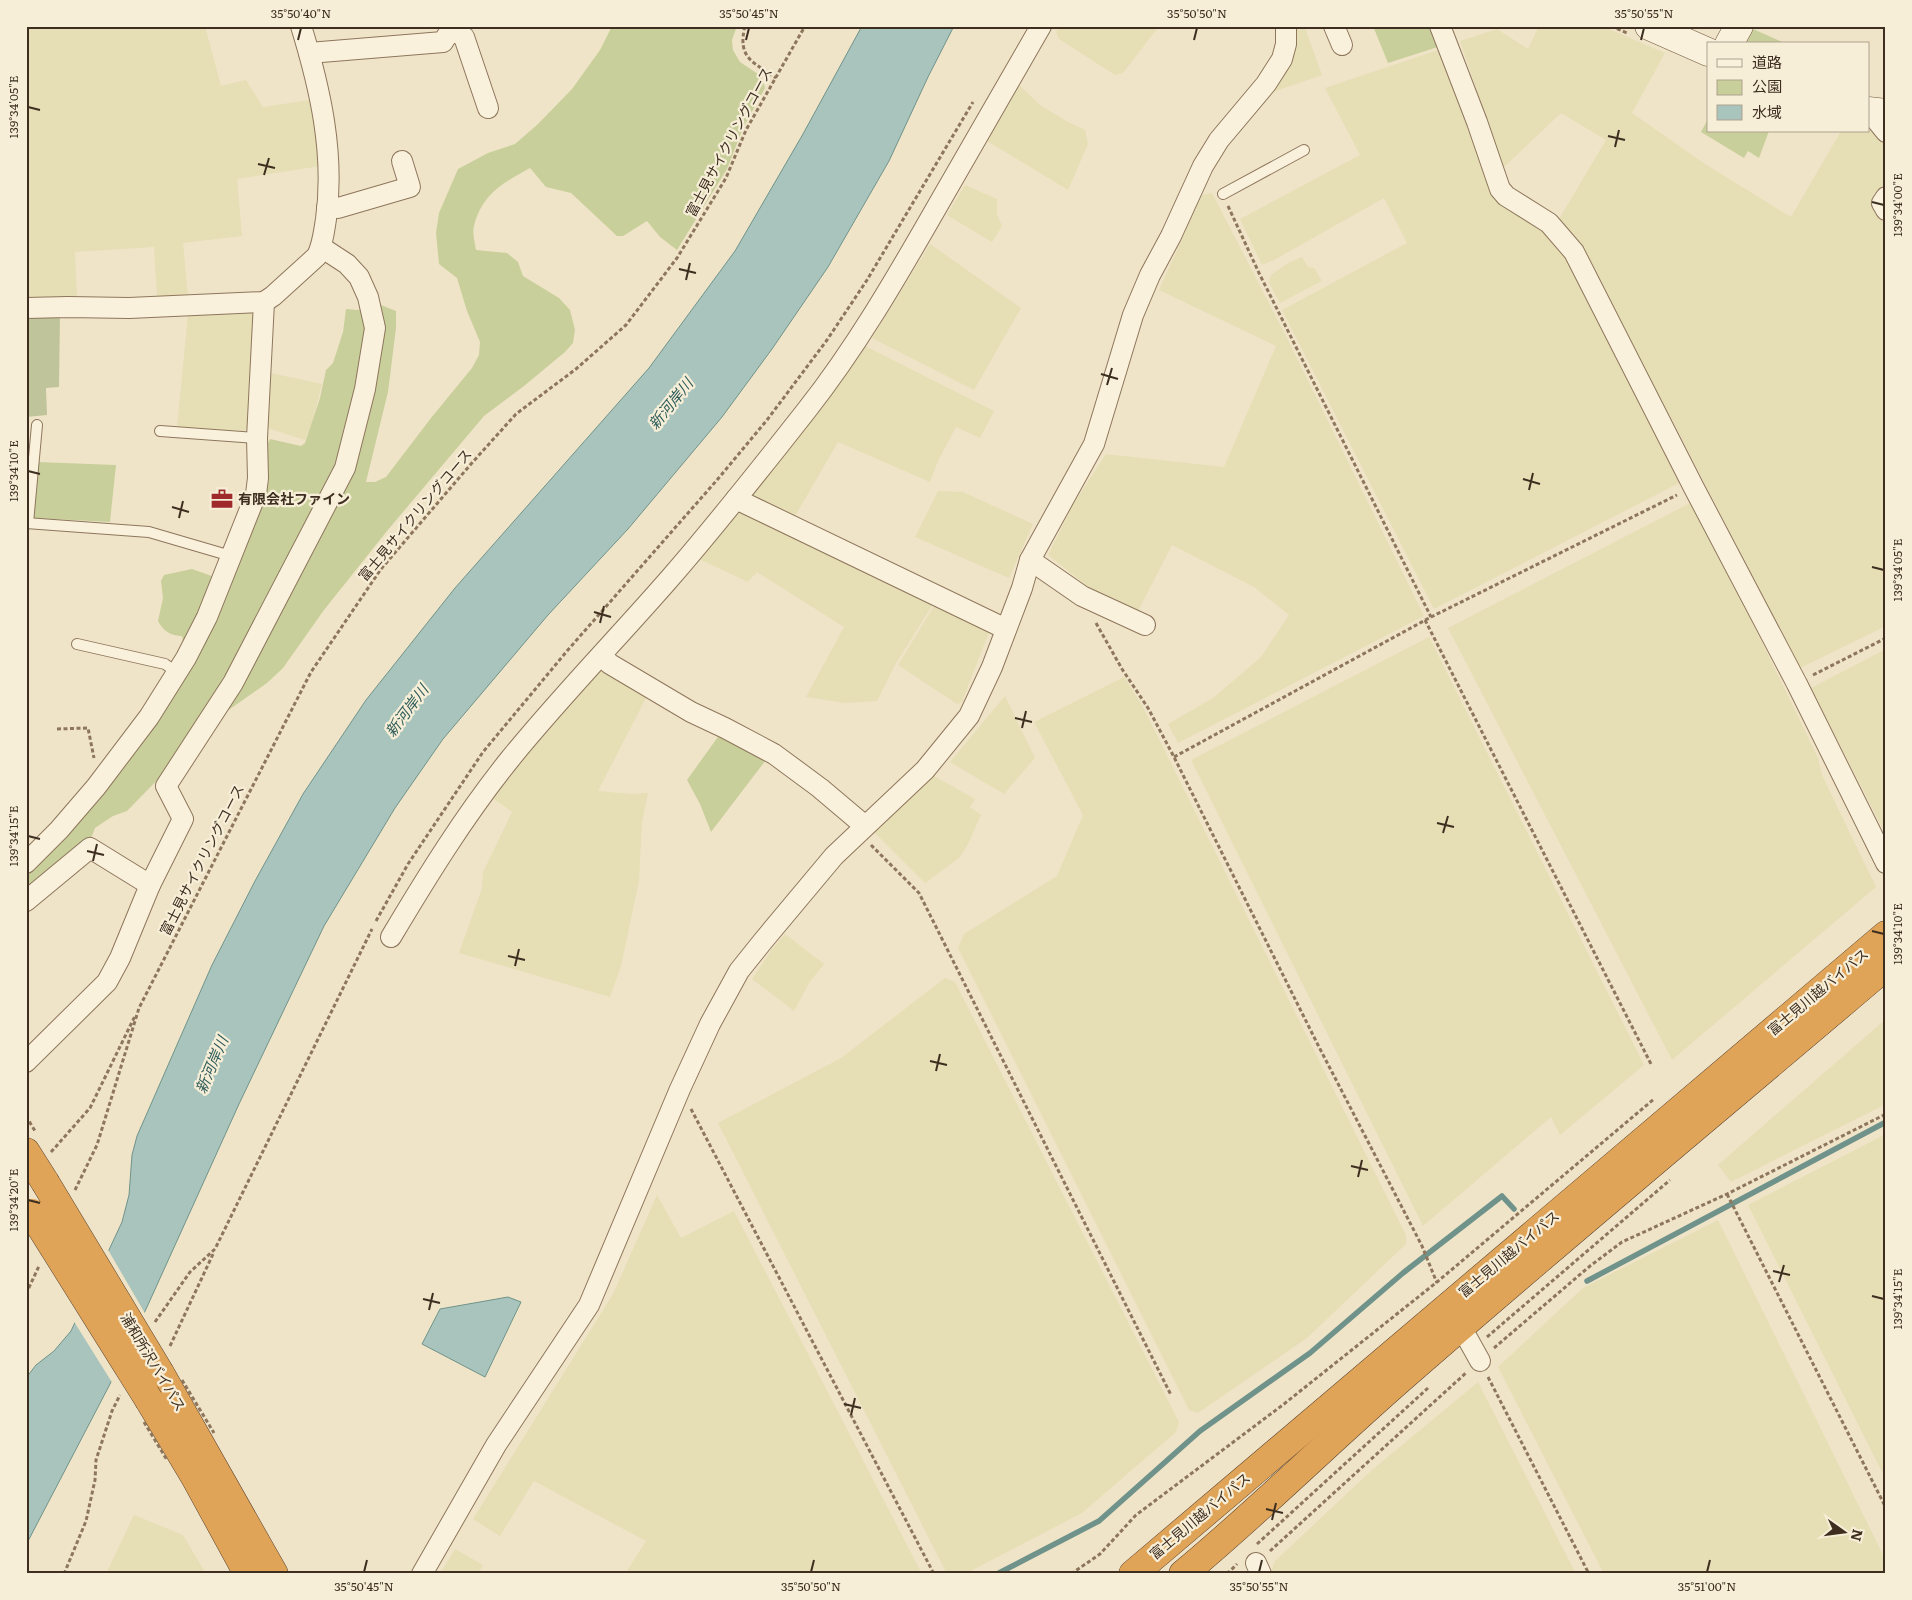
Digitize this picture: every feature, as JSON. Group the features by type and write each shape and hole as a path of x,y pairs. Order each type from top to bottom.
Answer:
{"highway":[{"name":"富士見川越バイパス","path":"1183,1574 1220,1544 1389,1389 1465,1335 1886,935"},
{"name":"富士見川越バイパス","path":"1112,1574 1142,1566 1465,1335 1886,966"},
{"name":"浦和所沢バイパス","path":"39,1164 274,1574"},
{"name":"浦和所沢バイパス","path":"29,1208 195,1476 248,1574"},
{"path":"1188,1574 1220,1544"}],"street":[{"path":"26,308 68,306 138,308 264,302 317,256 321,247 327,208 328,146 323,114 301,26"},
{"path":"391,937 431,871 473,808 517,751 672,576 808,409 862,332 925,228 1041,26"},
{"path":"422,1574 453,1517 516,1414 589,1305 680,1089 710,1024 739,972 802,894 862,829 925,770 969,716 977,702 1006,629 1030,560 1094,444 1134,315 1150,275 1171,236 1203,166 1219,140 1266,84 1282,59 1286,44 1286,26"},
{"path":"1334,26 1342,45"},
{"path":"1440,26 1477,122 1500,189 1506,196 1548,223 1569,245 1797,684 1886,863"},
{"path":"1649,26 1707,52"},
{"path":"1730,42 1739,26"},
{"path":"309,53 443,42 452,28 464,37 488,108"},
{"path":"327,208 338,208 410,187 402,162"},
{"path":"1886,197 1882,203 1886,210"},
{"path":"26,1062 107,982 120,958 150,885 183,819 166,786 233,684 345,468 365,389 375,328 368,297 359,277 347,264 321,247"},
{"path":"26,863 60,830 100,783 149,717 207,617 256,494 264,302"},
{"path":"736,499 1006,629"},
{"path":"1030,560 1082,596 1145,625"},
{"path":"601,656 610,664 691,712 774,754 820,788 862,829"},
{"path":"26,901 90,848 150,885"},
{"path":"408,1574 430,1536 453,1517"}],"lane":[{"path":"1223,194 1304,150"},
{"path":"37,425 27,523 149,532 231,556"},
{"path":"160,431 257,438"},
{"path":"77,644 165,664 176,672"}],"path":[{"path":"745,26 741,40 746,56 776,78"},
{"name":"富士見サイクリングコース","path":"72,1198 97,1145 139,1008 316,664 381,569 516,414 576,369 626,325 677,258 726,178 746,130 805,26"},
{"path":"1223,194 1259,273 1431,617"},
{"path":"1174,757 1431,617 1693,486"},
{"path":"1082,596 1122,669 1148,708 1174,757 1318,1046 1422,1246 1434,1274"},
{"path":"1426,620 1651,1064"},
{"path":"1797,684 1886,638"},
{"path":"57,729 88,728 100,783"},
{"path":"862,829 919,893 1171,1395"},
{"path":"39,1164 90,1108 139,1008"},
{"path":"680,1089 934,1574"},
{"path":"1071,1574 1100,1554 1136,1515 1322,1374 1437,1282 1649,1102 1658,1097"},
{"path":"1253,1562 1465,1335 1571,1282 1622,1242 1727,1194 1886,1114"},
{"path":"1465,1335 1485,1339 1664,1187 1677,1173"},
{"path":"1727,1194 1886,1508"},
{"path":"170,1346 215,1249"},
{"path":"26,1294 43,1259"},
{"path":"1465,1335 1589,1574"},
{"path":"1227,1574 1253,1562 1433,1383"}],"shaded area":[{"path":"26,26 205,26 221,86 246,80 263,107 310,100 319,141 321,166 237,179 242,236 183,243 188,297 157,297 154,247 75,252 77,297 26,298"},
{"path":"1060,26 1159,26 1123,73 1115,75 1059,39 1056,32"},
{"path":"1295,26 1299,30 1305,28 1322,75 1270,93 1284,76 1290,64"},
{"path":"1539,26 1602,26 1665,53 1632,113 1705,164 1791,217 1840,132 1870,131 1879,133 1886,139 1886,190 1873,194 1886,221 1886,626 1800,668 1580,242 1559,219 1606,140 1561,113 1503,168 1460,41 1497,29 1528,49"},
{"path":"1441,49 1490,191 1500,201 1546,230 1563,248 1681,482 1434,609 1282,310 1407,243 1384,198 1262,265 1240,219 1360,155 1325,88"},
{"path":"1019,85 1040,105 1085,130 1088,144 1068,190 987,141"},
{"path":"965,185 997,199 997,214 1002,226 992,242 947,215"},
{"path":"1212,193 1288,340 1424,616 1178,743 1168,724 1213,698 1261,657 1289,615 1254,587 1172,545 1137,613 1091,589 1048,555 1074,503 1106,454 1224,467 1276,346 1159,290 1200,195"},
{"path":"930,244 1021,308 974,390 872,338"},
{"path":"1302,257 1308,267 1314,268 1322,281 1280,303 1269,283 1271,275 1288,263"},
{"path":"250,310 258,318 251,426 244,431 177,427 188,314"},
{"path":"865,346 994,411 980,438 956,427 938,461 930,482 838,442 794,518 748,496 809,422"},
{"path":"266,372 322,384 312,423 305,440 264,427"},
{"path":"938,491 963,492 1033,524 1009,578 915,537"},
{"path":"1694,501 1818,758 1822,775 1876,887 1672,1060 1448,628"},
{"path":"742,508 935,601 895,665 877,701 845,703 806,697 844,627 757,572 748,582 699,559"},
{"path":"937,601 986,625 989,632 962,702 957,704 898,665"},
{"path":"1429,637 1644,1065 1560,1135 1551,1117 1423,1226 1191,760"},
{"path":"1886,649 1886,835 1811,688"},
{"path":"601,669 647,696 598,791 632,794 648,793 642,822 639,881 621,966 610,997 459,953 482,888 483,872 512,812 491,797 514,766"},
{"path":"1124,677 1142,705 1406,1235 1406,1244 1307,1338 1198,1413 1189,1410 958,948 964,934 1057,876 1083,815 1034,722"},
{"path":"1005,696 1035,758 1004,794 950,762"},
{"path":"934,776 975,799 970,807 981,815 967,846 959,858 925,883 874,832"},
{"path":"785,934 824,964 809,983 794,1011 752,979"},
{"path":"945,978 955,982 1179,1422 1176,1432 1082,1513 965,1574 947,1574 718,1123 841,1058"},
{"path":"1886,1019 1886,1104 1731,1182 1718,1165"},
{"path":"1886,1134 1886,1480 1748,1205"},
{"path":"657,1195 681,1238 734,1211 922,1574 625,1574 646,1541 534,1481 500,1536 473,1519 613,1294"},
{"path":"1718,1220 1886,1561 1886,1574 1604,1574 1498,1367 1583,1288"},
{"path":"1478,1382 1576,1574 1271,1574 1274,1562 1372,1470"},
{"path":"134,1515 183,1535 206,1574 106,1574"},
{"path":"455,1549 483,1565 478,1574 440,1574"}],"green space":[{"path":"612,26 737,26 732,40 733,50 740,62 761,76 765,88 743,128 727,169 677,250 660,237 647,221 623,236 617,236 571,193 546,187 530,168 495,191 482,206 474,226 473,235 476,250 507,253 518,262 523,276 559,298 570,310 575,330 573,343 524,386 484,416 387,531 324,610 283,668 267,683 220,716 127,811 113,816 95,828 90,841 26,897 26,871 87,807 183,643 182,636 168,632 162,628 158,621 163,598 161,581 164,575 192,569 226,581 269,481 267,445 270,439 301,446 305,443 320,398 326,370 333,363 343,332 346,309 357,310 381,305 396,311 396,328 388,392 366,482 375,482 386,477 472,368 479,355 480,342 467,311 457,278 439,264 436,233 439,213 458,169 488,153 515,144 538,124 572,89 600,50"},
{"path":"1373,26 1433,26 1441,46 1388,63"},
{"path":"1753,29 1782,42 1745,42"},
{"path":"1707,121 1707,132 1769,132 1759,158 1748,151 1744,158 1701,132"},
{"path":"60,315 59,387 46,388 47,415 26,417 26,316"},
{"path":"38,462 116,465 110,522 33,518"},
{"path":"720,734 766,760 711,832 700,804 687,780"}],"water":[{"name":"新河岸川","path":"862,26 954,26 889,161 828,267 772,349 722,417 628,529 548,615 443,739 395,808 324,926 239,1104 109,1386 26,1545 26,1378 36,1365 54,1351 71,1331 122,1222 129,1195 132,1155 137,1136 212,965 255,881 303,794 366,700 455,588 649,368 735,251 803,134"},
{"path":"508,1297 521,1302 485,1377 422,1344 440,1309"}],"pier":[{"path":"107,1248 146,1315 113,1384 73,1320"}],"waterway":[{"path":"1587,1281 1886,1122"},
{"path":"997,1574 1099,1521 1200,1431 1310,1353 1403,1273 1502,1196 1514,1209"}],"place":[{"name":"有限会社ファイン","path":"222,499"}]}
